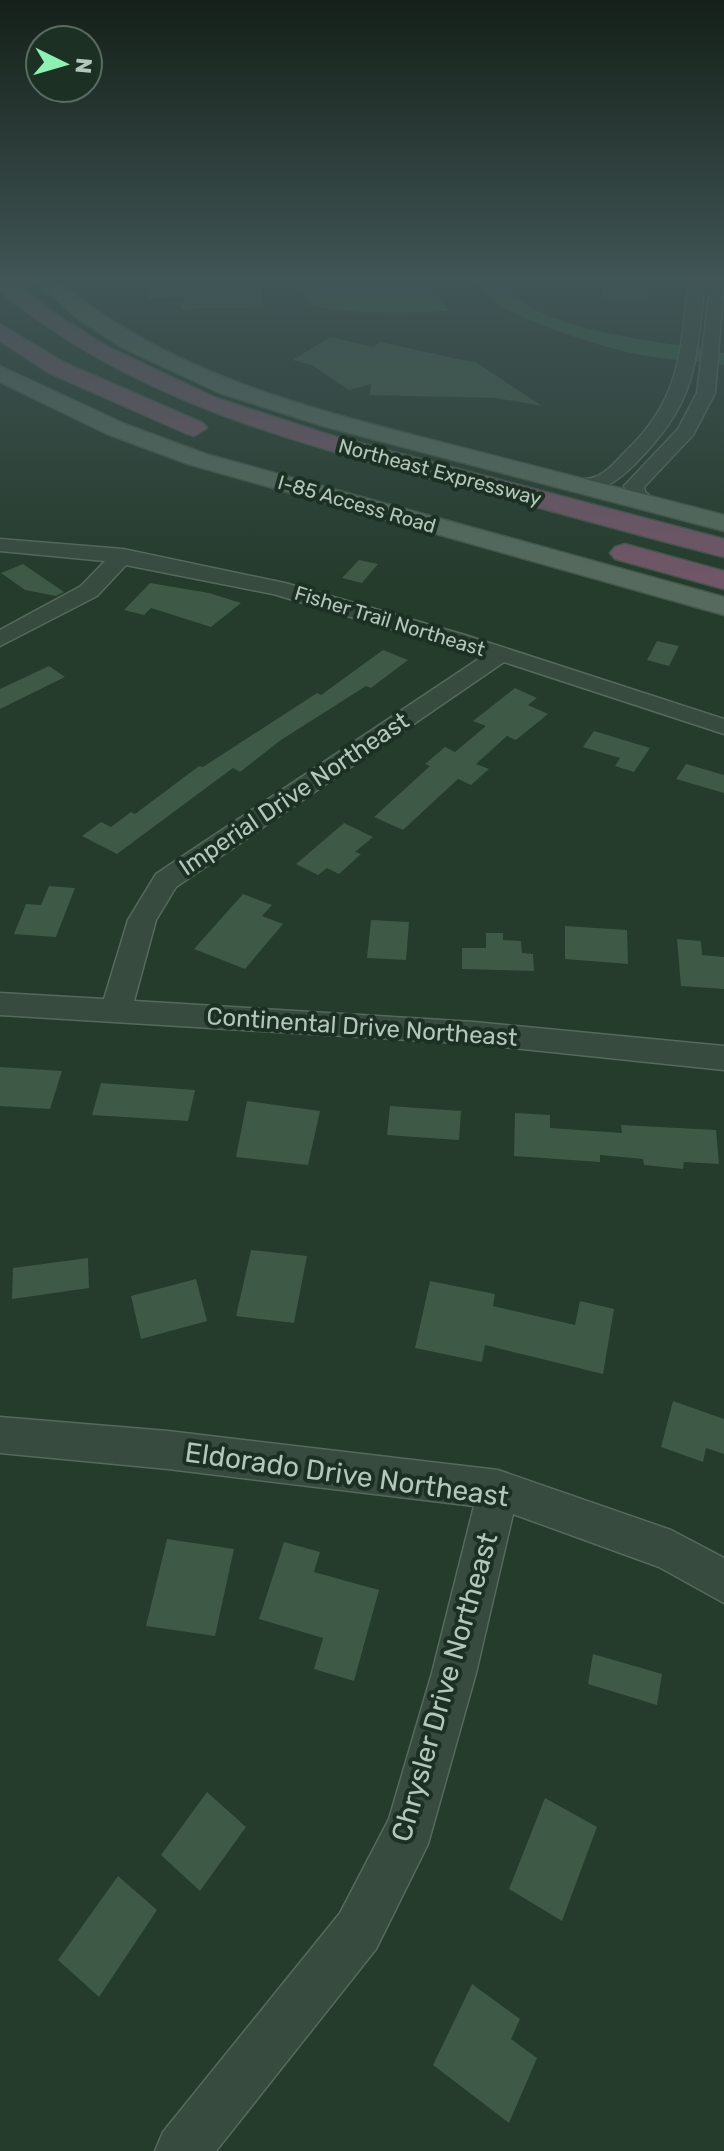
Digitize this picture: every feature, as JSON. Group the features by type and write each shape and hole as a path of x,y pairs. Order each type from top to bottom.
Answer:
{"highway":[{"name":"Northeast Expressway","path":"83,380 224,439 305,465 724,580"},
{"name":"Northeast Expressway","path":"162,380 264,423 724,548"}],"main road":[{"name":"I-85 Access Road","path":"15,380 116,429 197,459 724,606"},
{"path":"209,380 290,410 724,523"}],"street":[{"path":"578,485 596,486 608,480 662,424 681,381 713,388 691,425 634,486 635,495 650,504"},
{"name":"Fisher Trail Northeast","path":"0,545 123,555 325,598 724,727"},
{"path":"0,639 89,591 123,555"},
{"name":"Imperial Drive Northeast","path":"116,1012 142,920 166,881 499,655"},
{"name":"Continental Drive Northeast","path":"0,1004 474,1033 724,1058"},
{"name":"Eldorado Drive Northeast","path":"0,1435 168,1450 498,1489 671,1551 724,1582"},
{"name":"Chrysler Drive Northeast","path":"182,2151 358,1931 411,1827 454,1673 498,1489"}],"building":[{"path":"335,380 503,380 542,406 496,398 370,395 371,384 349,390"},
{"path":"359,560 378,564 362,583 342,578"},
{"path":"23,564 64,592 56,596 25,590 1,573"},
{"path":"150,583 209,593 241,603 211,627 151,608 144,615 124,610"},
{"path":"657,641 679,646 669,666 647,660"},
{"path":"383,650 408,660 371,688 366,686 281,740 240,772 233,768 117,854 82,836 101,822 111,827 131,812 135,814 199,766 203,767 317,693 321,695"},
{"path":"49,666 65,677 0,709 0,689"},
{"path":"515,688 537,698 528,705 548,714 516,740 507,736 476,764 489,769 471,785 458,779 403,830 374,817 430,766 425,764 445,747 455,752 486,726 473,721"},
{"path":"594,731 650,748 634,772 615,766 620,758 583,747"},
{"path":"686,764 724,775 724,793 676,779"},
{"path":"344,823 373,837 355,852 361,854 339,874 327,868 318,875 296,864"},
{"path":"49,886 75,888 56,937 14,934 26,904 41,905"},
{"path":"243,894 272,905 262,916 283,924 245,969 194,949"},
{"path":"371,920 409,922 406,960 367,958"},
{"path":"565,926 627,930 628,964 565,959"},
{"path":"486,933 503,933 503,940 521,941 522,953 533,954 534,971 462,969 462,948 486,948"},
{"path":"677,939 701,941 702,955 724,957 724,989 681,986"},
{"path":"0,1067 62,1071 50,1109 0,1106"},
{"path":"101,1083 195,1090 188,1121 92,1115"},
{"path":"247,1101 320,1111 308,1165 236,1157"},
{"path":"390,1106 461,1111 459,1140 387,1135"},
{"path":"515,1113 550,1115 550,1128 622,1133 621,1125 716,1130 719,1164 684,1162 683,1169 644,1165 643,1159 600,1155 600,1162 514,1156"},
{"path":"251,1250 307,1256 294,1323 236,1316"},
{"path":"88,1258 89,1288 12,1299 13,1268"},
{"path":"196,1279 207,1321 141,1339 131,1296"},
{"path":"430,1281 495,1294 493,1306 575,1325 580,1301 614,1309 603,1374 485,1345 482,1362 415,1348"},
{"path":"673,1401 724,1419 724,1454 706,1448 703,1462 661,1447"},
{"path":"167,1539 234,1549 215,1636 146,1626"},
{"path":"284,1542 320,1552 314,1572 379,1590 354,1681 314,1669 323,1638 259,1619"},
{"path":"593,1654 662,1674 657,1705 588,1684"},
{"path":"207,1792 246,1827 200,1891 161,1855"},
{"path":"545,1798 597,1827 562,1921 509,1889"},
{"path":"118,1876 157,1910 99,1997 58,1960"},
{"path":"472,1984 520,2019 511,2039 537,2058 509,2123 433,2065"}]}
